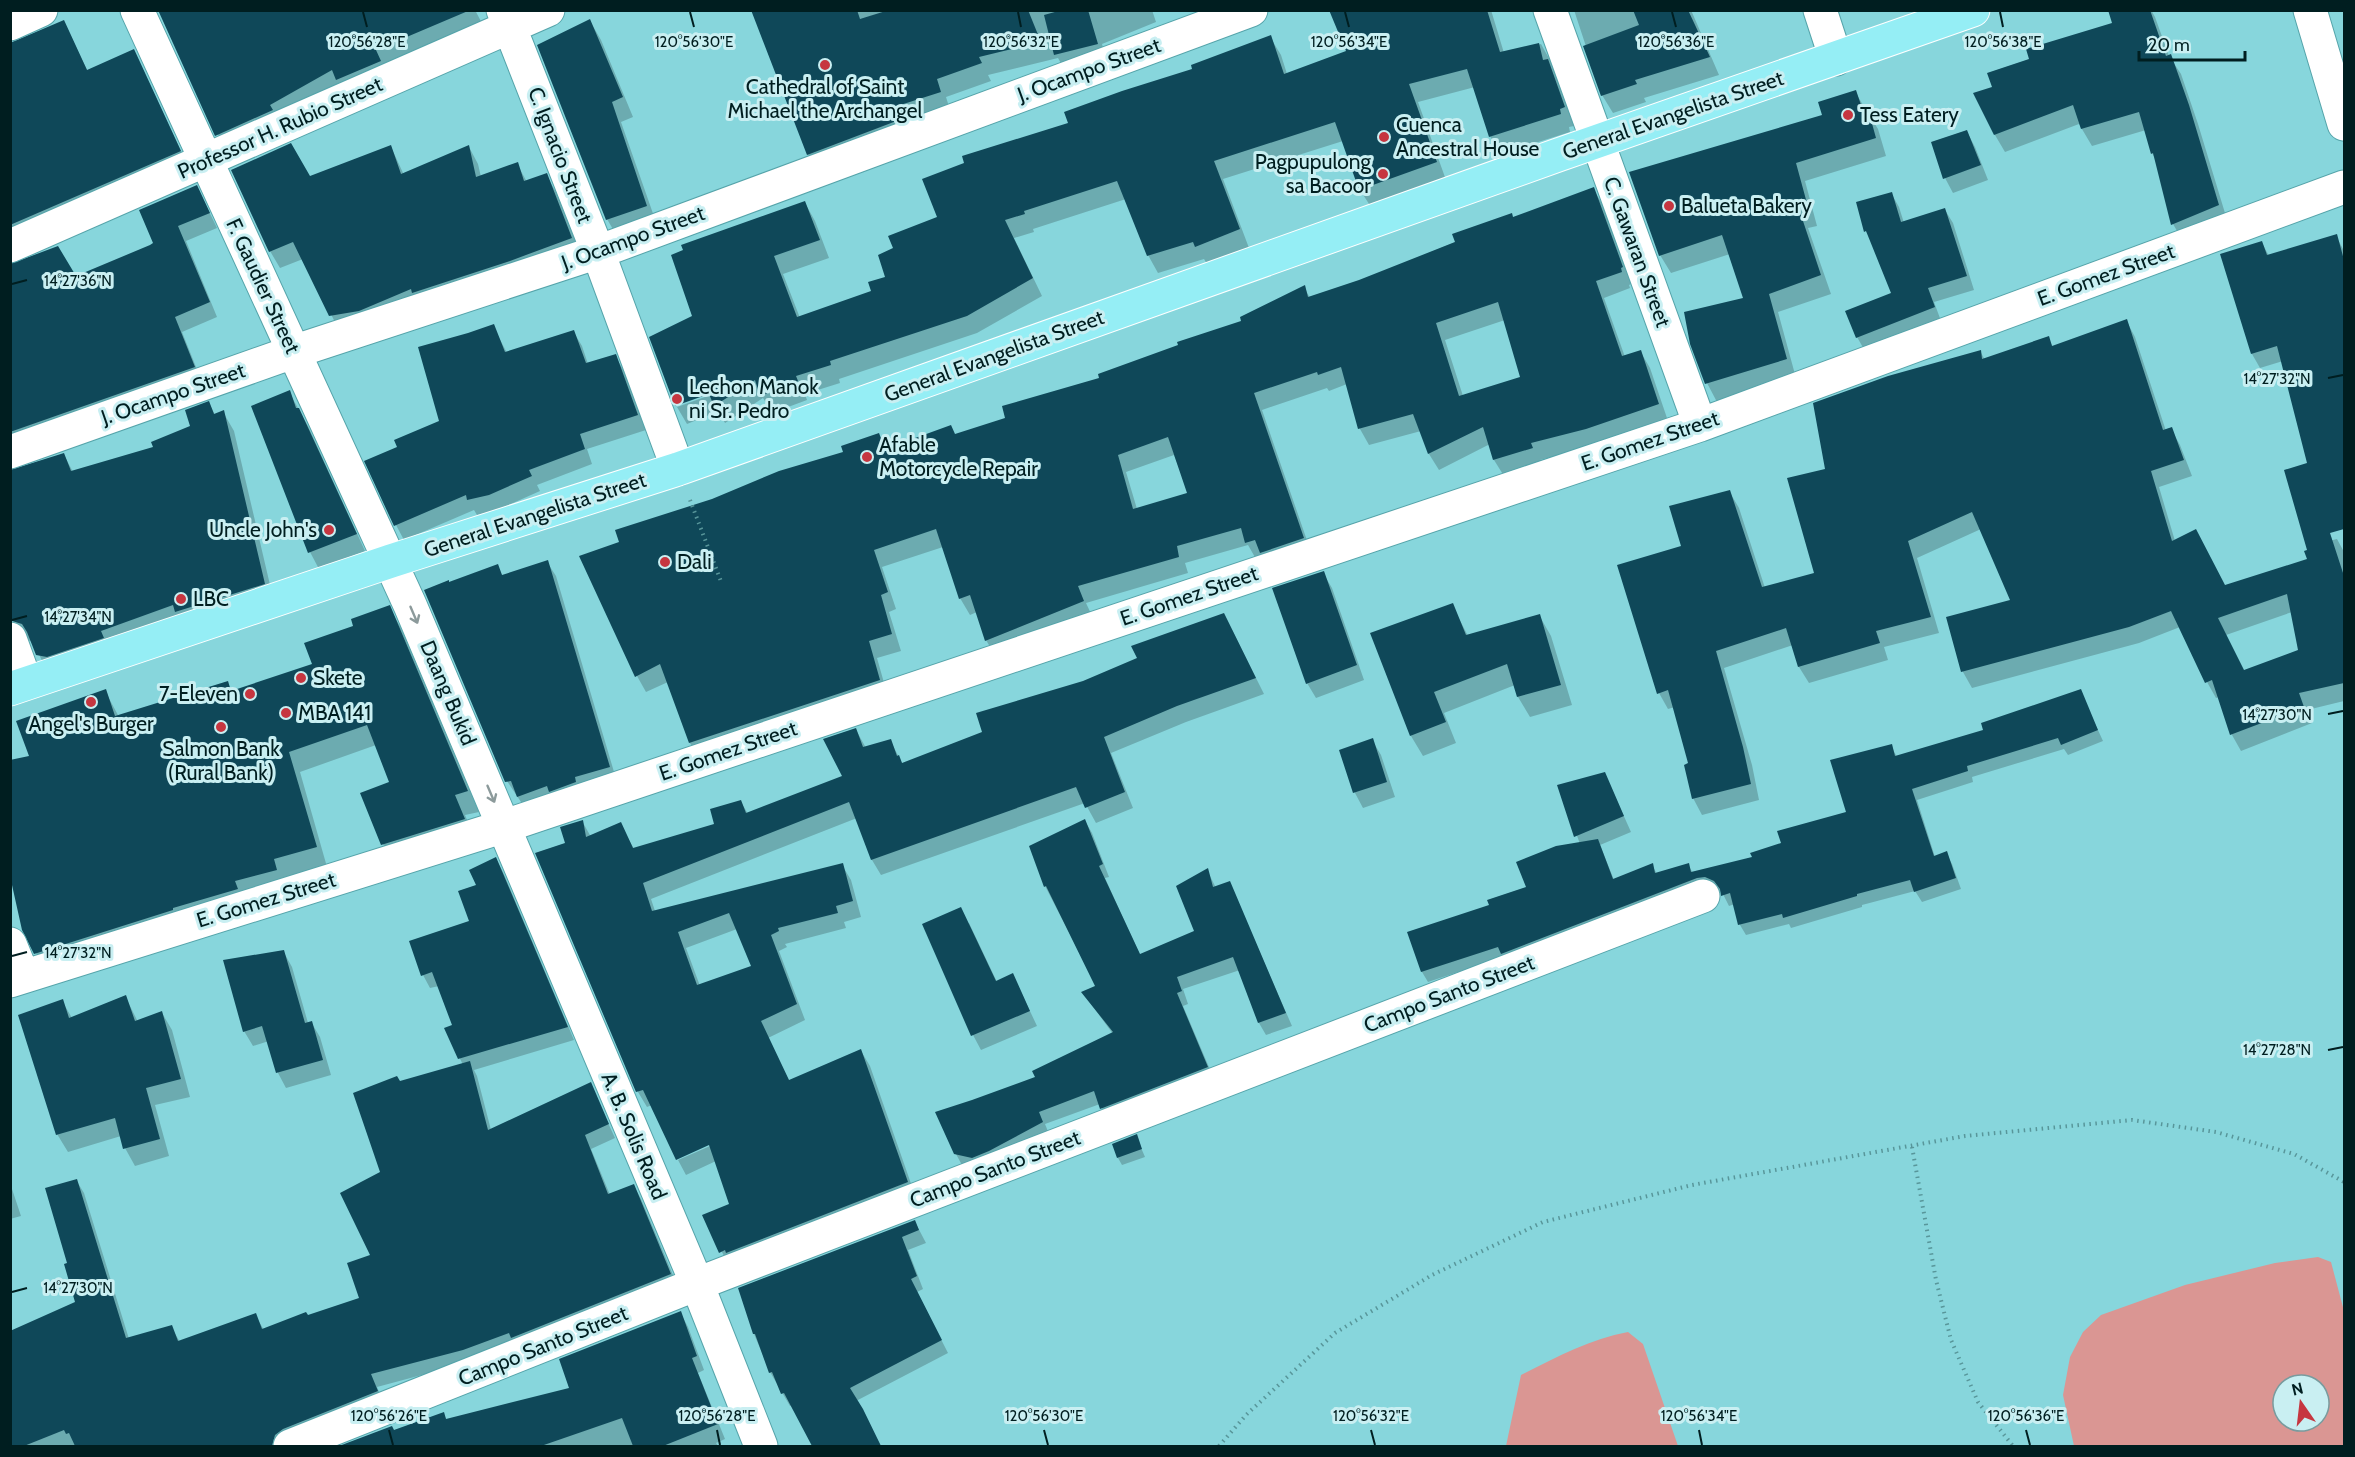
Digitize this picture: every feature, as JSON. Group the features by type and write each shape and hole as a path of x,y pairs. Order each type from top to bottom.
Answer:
{"main road":[{"name":"General Evangelista Street","path":"18,686 391,561 678,469 1973,10"}],"street":[{"path":"10,24 41,10"},
{"name":"F. Gaudier Street","path":"137,10 205,162 391,561"},
{"name":"Professor H. Rubio Street","path":"10,246 205,162 506,19 549,10"},
{"name":"J. Ocampo Street","path":"10,452 293,352 598,252 1251,10"},
{"name":"C. Gawaran Street","path":"1550,10 1700,425"},
{"path":"1820,10 1836,58"},
{"path":"2310,10 2344,124"},
{"name":"C. Ignacio Street","path":"506,19 598,252 678,469"},
{"name":"E. Gomez Street","path":"10,944 17,978 505,826 1700,425 2344,187"},
{"name":"Daang Bukid","path":"391,561 505,826"},
{"path":"10,639 18,686"},
{"name":"A. B. Solis Road","path":"505,826 697,1284 761,1446"},
{"name":"Campo Santo Street","path":"290,1446 697,1284 1703,896"}],"path":[{"path":"678,469 722,584"},
{"path":"1219,1446 1246,1415 1335,1333 1432,1275 1543,1222 1692,1185 1965,1137 2132,1120 2216,1132 2294,1154 2344,1182"},
{"path":"1912,1147 1936,1280 1951,1340 1978,1402 2013,1446"}],"shaded area":[{"path":"2318,1257 2331,1262 2344,1311 2344,1446 2074,1446 2063,1395 2070,1357 2083,1332 2101,1315 2185,1285 2275,1263"},
{"path":"1628,1332 1643,1344 1678,1446 1506,1446 1521,1375 1586,1344"}],"building":[{"path":"158,10 468,11 376,50 381,61 336,80 332,70 270,105 273,110 215,136"},
{"path":"751,10 857,10 860,19 889,10 1028,10 1041,42 979,57 982,63 937,79 941,92 894,107 899,120 807,155"},
{"path":"1062,10 1088,10 1098,44 1054,55 1044,15"},
{"path":"1329,10 1487,10 1500,52 1539,43 1543,60 1548,59 1565,107 1560,109 1561,114 1489,137 1467,69 1409,84 1437,162 1359,190 1335,122 1214,161 1240,229 1195,247 1193,242 1147,256 1117,181 1024,211 1025,214 1005,220 1033,278 967,316 830,361 831,365 796,376 798,381 760,396 755,380 714,406 709,394 675,406 649,337 692,316 671,255 683,250 681,245 805,201 820,240 774,256 797,317 871,291 868,282 885,277 878,255 893,248 888,236 937,217 922,179 964,163 962,156 1068,123 1064,112 1192,69 1191,65 1271,35 1284,74 1346,51"},
{"path":"1633,10 1688,10 1710,57 1635,80 1637,84 1601,96 1583,46 1639,25"},
{"path":"2108,10 2150,10 2166,56 2171,54 2219,205 2171,225 2153,153 2151,154 2139,112 2081,129 2073,105 1994,135 1973,93 1992,87 1987,73 2029,59 2026,49 2112,23"},
{"path":"590,19 623,97 612,102 647,206 606,220 537,45"},
{"path":"64,20 87,70 134,49 181,151 10,225 10,43"},
{"path":"1856,90 1863,111 1868,109 1876,138 1796,163 1808,207 1799,209 1821,275 1769,294 1787,359 1705,384 1690,344 1684,312 1743,298 1722,235 1659,256 1629,172 1822,115 1818,102"},
{"path":"1967,130 1981,165 1943,179 1931,142"},
{"path":"291,143 310,176 391,145 401,174 469,145 476,177 518,162 524,181 547,173 572,238 412,293 411,289 359,311 329,316 293,242 269,252 231,170"},
{"path":"197,185 210,213 178,226 210,302 175,317 195,367 10,432 10,264 58,246 76,276 150,245 153,243 139,210"},
{"path":"1594,187 1623,267 1622,272 1596,281 1622,356 1641,350 1659,404 1586,429 1531,443 1533,448 1493,460 1483,427 1428,454 1413,414 1358,429 1341,367 1318,375 1317,372 1254,393 1304,538 1260,553 1255,540 1245,543 1241,528 1177,546 1179,557 1078,586 1084,601 985,641 970,595 959,599 936,529 874,550 888,592 881,595 892,634 869,641 880,680 689,743 660,664 635,677 579,556 619,542 615,530 712,499 779,471 843,452 841,446 879,433 885,449 951,425 955,434 1005,418 1002,406 1099,378 1098,374 1178,345 1177,342 1241,321 1240,317 1305,285 1308,297 1359,280 1455,242 1452,234 1512,213 1513,217","holes":["1498,302 1520,377 1459,396 1436,323","1168,437 1187,493 1133,509 1118,455"]},
{"path":"1892,192 1901,222 1945,208 1967,276 1928,288 1935,307 1856,338 1845,311 1891,293 1866,231 1864,232 1856,202"},
{"path":"2337,234 2344,260 2344,529 2330,533 2344,576 2344,683 2299,693 2304,707 2230,735 2212,680 2205,683 2171,611 2129,627 1961,672 1946,617 2010,600 1972,512 1908,541 1931,617 1876,631 1880,643 1798,667 1786,628 1716,651 1751,784 1692,799 1684,765 1688,763 1668,690 1657,694 1617,565 1681,546 1669,506 1730,490 1762,587 1814,573 1787,478 1825,469 1813,403 1888,376 1981,350 1982,359 2049,336 2052,346 2127,319 2163,430 2172,427 2184,460 2151,471 2172,541 2196,529 2225,585 2307,559 2304,551 2307,550 2284,470 2307,463 2277,346 2251,354 2220,254 2262,241 2267,255","holes":["2287,594 2298,650 2244,670 2218,618"]},
{"path":"494,324 505,352 574,330 586,363 616,354 638,415 580,434 585,449 529,470 532,476 489,495 467,500 466,495 394,526 364,461 397,447 394,440 439,421 418,347"},
{"path":"290,390 296,408 299,408 357,534 308,553 251,406"},
{"path":"209,401 214,414 224,410 265,584 175,612 173,605 101,631 104,638 47,657 36,655 22,624 12,621 10,615 10,470 64,453 71,471 153,447 151,442 190,426 185,410"},
{"path":"548,560 610,767 575,777 576,782 549,792 547,786 517,797 511,781 505,782 424,590 498,564 502,575"},
{"path":"1324,571 1357,665 1306,684 1272,588"},
{"path":"1453,603 1466,635 1540,614 1561,685 1517,697 1507,664 1434,692 1446,722 1410,736 1370,633"},
{"path":"390,605 468,791 455,795 465,819 381,845 360,793 389,782 367,725 289,752 317,847 274,859 277,870 235,881 238,889 34,954 22,930 10,876 10,760 29,756 16,721 106,689 115,716 228,681 231,691 312,664 304,643 353,626 351,619"},
{"path":"1224,613 1256,678 1177,706 1104,737 1125,792 1085,808 1076,787 871,860 849,802 643,883 652,911 843,863 853,901 836,906 838,913 778,928 779,931 771,935 797,1004 761,1021 789,1080 861,1049 908,1182 726,1253 725,1250 719,1253 702,1215 729,1204 709,1145 676,1160 643,1090 636,1092 535,853 565,843 560,827 583,820 586,837 621,822 633,848 714,824 710,809 741,800 746,813 842,776 823,739 856,728 863,747 891,739 902,763 982,732 976,713 1083,681 1137,658 1131,646","holes":["729,913 751,966 697,985 678,932"]},
{"path":"2081,689 2098,730 2061,745 2058,738 1967,766 1968,771 1912,789 1934,856 1947,851 1956,878 1914,892 1910,880 1783,918 1782,914 1738,925 1730,893 1721,896 1720,889 1714,881 1705,877 1697,878 1501,954 1498,947 1421,972 1407,932 1489,905 1487,900 1526,887 1516,862 1556,846 1598,839 1613,879 1653,863 1655,873 1689,863 1691,872 1752,857 1750,853 1781,843 1777,831 1846,812 1830,760 1892,744 1895,756 1983,730 1981,723"},
{"path":"1373,738 1387,782 1353,793 1339,750"},
{"path":"1605,772 1624,816 1574,837 1557,785"},
{"path":"1085,819 1103,864 1099,866 1140,954 1194,931 1176,886 1208,868 1213,887 1230,881 1286,1013 1258,1023 1233,957 1177,977 1182,991 1177,993 1208,1067 1100,1109 1094,1091 1039,1112 1043,1122 989,1151 972,1158 954,1154 935,1112 1035,1077 1032,1071 1113,1032 1081,992 1095,986 1046,886 1044,887 1029,846"},
{"path":"496,857 568,1027 458,1059 444,1028 452,1025 432,972 421,976 409,941 469,921 458,891 476,885 469,870"},
{"path":"961,907 996,981 1013,973 1030,1011 971,1036 922,924"},
{"path":"284,950 305,1023 312,1021 323,1060 276,1073 262,1026 243,1032 223,960"},
{"path":"126,995 135,1021 162,1011 181,1079 146,1088 160,1139 123,1149 115,1118 56,1135 18,1015 63,999 69,1018"},
{"path":"470,1061 488,1130 591,1082 609,1124 585,1135 608,1194 634,1184 671,1274 511,1338 509,1333 463,1350 371,1374 378,1391 283,1429 275,1435 272,1446 75,1446 69,1433 66,1434 64,1430 24,1446 10,1446 10,1331 75,1302 64,1264 67,1263 45,1188 77,1179 126,1338 172,1325 178,1341 256,1313 262,1329 306,1312 308,1315 359,1298 347,1263 370,1255 340,1193 380,1172 353,1093 397,1076 400,1081"},
{"path":"1137,1134 1142,1149 1117,1158 1112,1144"},
{"path":"915,1220 919,1230 902,1237 917,1276 911,1279 942,1340 850,1388 881,1446 812,1446 784,1393 781,1394 772,1372 769,1373 738,1288"},
{"path":"681,1311 697,1356 692,1358 718,1424 663,1446 633,1446 622,1418 541,1446 339,1446 392,1426 394,1430 444,1412 446,1419 569,1388 559,1359"}],"place":[{"name":"Cathedral of Saint Michael the Archangel","path":"825,65"},
{"name":"Tess Eatery","path":"1848,115"},
{"name":"Cuenca Ancestral House","path":"1384,137"},
{"name":"Pagpupulong sa Bacoor","path":"1383,174"},
{"name":"Balueta Bakery","path":"1669,206"},
{"name":"Lechon Manok ni Sr. Pedro","path":"677,399"},
{"name":"Afable Motorcycle Repair","path":"867,457"},
{"name":"Uncle John's","path":"329,530"},
{"name":"Dali","path":"665,562"},
{"name":"LBC","path":"181,599"},
{"name":"Skete","path":"301,678"},
{"name":"7-Eleven","path":"250,694"},
{"name":"Angel's Burger","path":"91,702"},
{"name":"MBA 141","path":"286,713"},
{"name":"Salmon Bank (Rural Bank)","path":"221,727"}]}
